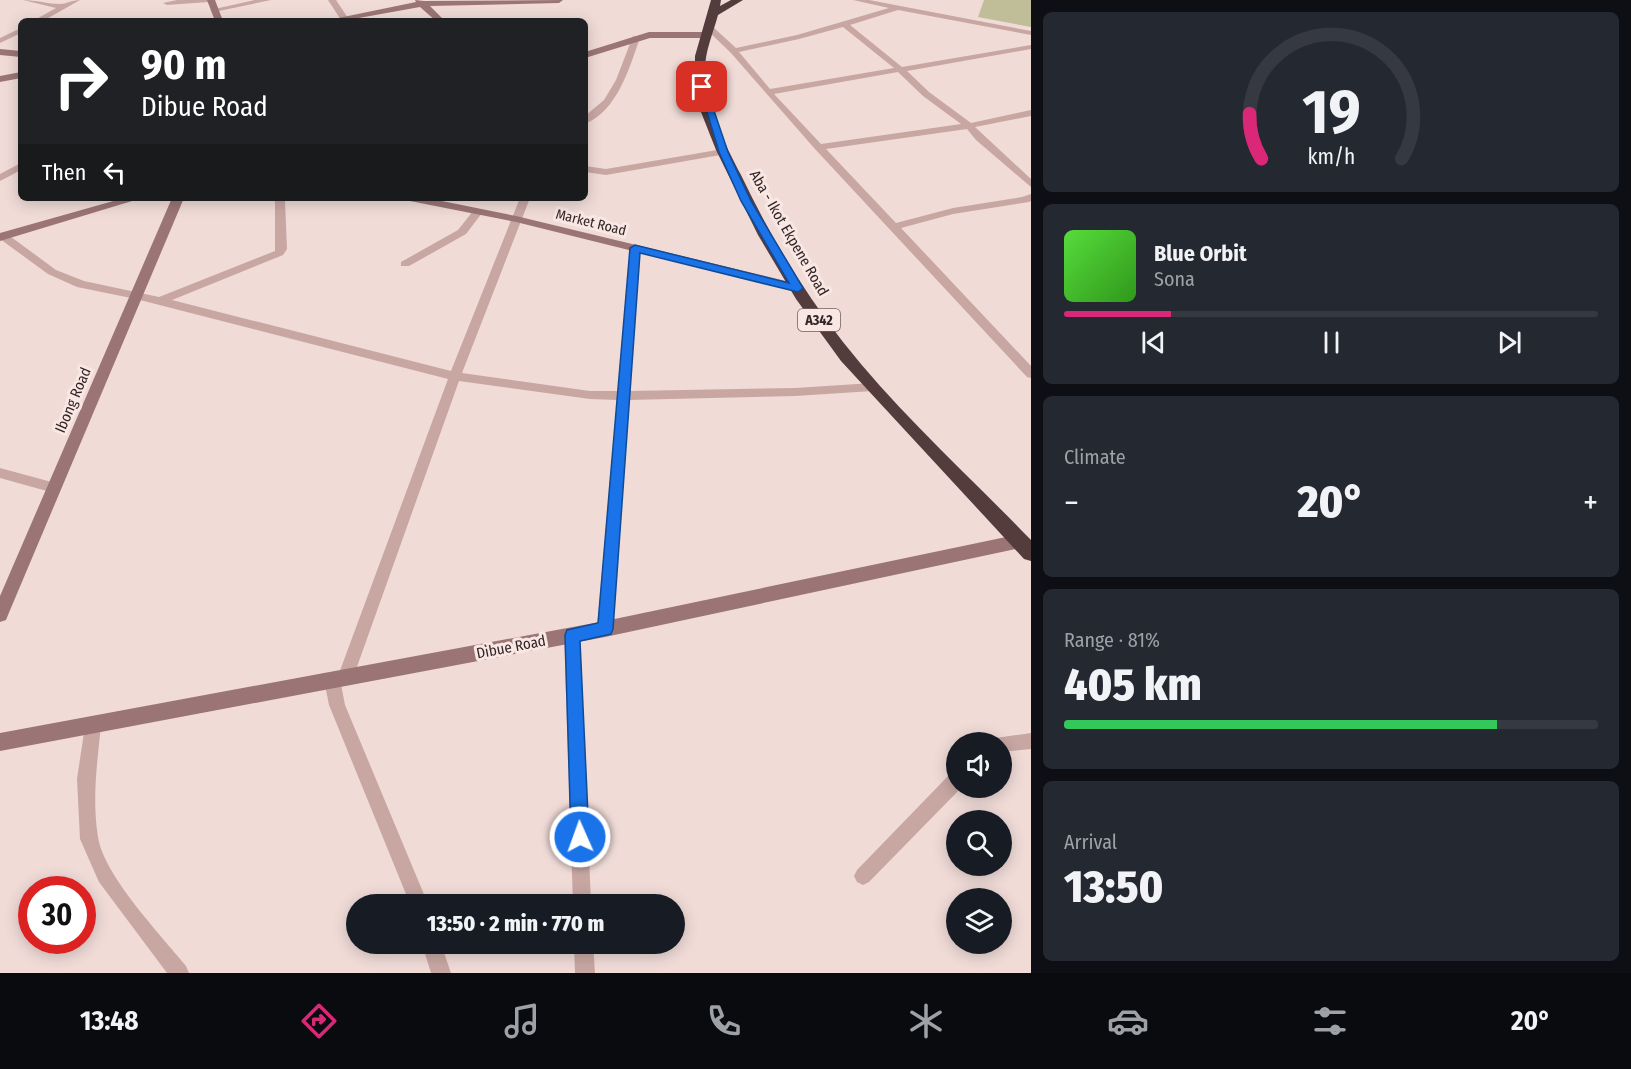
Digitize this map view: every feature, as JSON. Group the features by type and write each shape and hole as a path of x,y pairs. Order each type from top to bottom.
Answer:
{"highway":[{"name":"Aba - Ikot Ekpene Road","path":"716,0 715,13 708,32 699,74 705,100 723,152 746,201 828,334 873,387 1025,547"},
{"path":"715,13 738,0"}],"street":[{"path":"27,0 64,7"},
{"path":"44,18 76,0"},
{"path":"167,3 210,0 218,18"},
{"path":"214,10 267,0"},
{"path":"332,0 344,18 420,2 558,0"},
{"path":"857,0 1031,33"},
{"path":"420,2 438,18"},
{"path":"734,51 799,37 899,8"},
{"path":"844,24 900,69 926,94 969,126 979,138 1031,184"},
{"path":"1004,28 1031,47"},
{"path":"0,41 18,32"},
{"path":"588,54 636,38 660,34 708,32 734,51 818,147 1031,374"},
{"path":"588,118 607,102 620,80 636,38"},
{"path":"768,92 1031,47"},
{"path":"0,52 18,54"},
{"path":"0,79 18,76"},
{"path":"818,147 969,126 1031,114"},
{"path":"588,169 606,172 723,152"},
{"path":"0,178 18,166"},
{"path":"892,227 953,211 1025,200 1031,197"},
{"path":"2,236 124,201"},
{"name":"Ibong Road","path":"0,615 177,201"},
{"path":"160,301 279,253 282,249 280,201"},
{"name":"Market Road","path":"423,201 516,219 798,288"},
{"path":"415,894 337,705 339,679 524,201"},
{"path":"405,264 462,232 477,213"},
{"path":"2,236 60,277 81,284 136,295 455,376 590,395 623,396 873,387"},
{"path":"605,629 635,248"},
{"path":"0,473 54,488"},
{"name":"Dibue Road","path":"0,742 605,629 1025,547"},
{"path":"572,635 582,894"},
{"path":"93,726 86,779 89,839 105,876 179,973"},
{"path":"1012,743 1031,741"},
{"path":"863,876 946,790"},
{"path":"435,954 441,973"},
{"path":"584,954 585,973"}],"green space":[{"path":"984,0 1031,0 1031,27 978,17"}],"route":[{"path":"580,837 572,635 605,629 635,248 798,288 746,201 723,152 702,87"}]}
